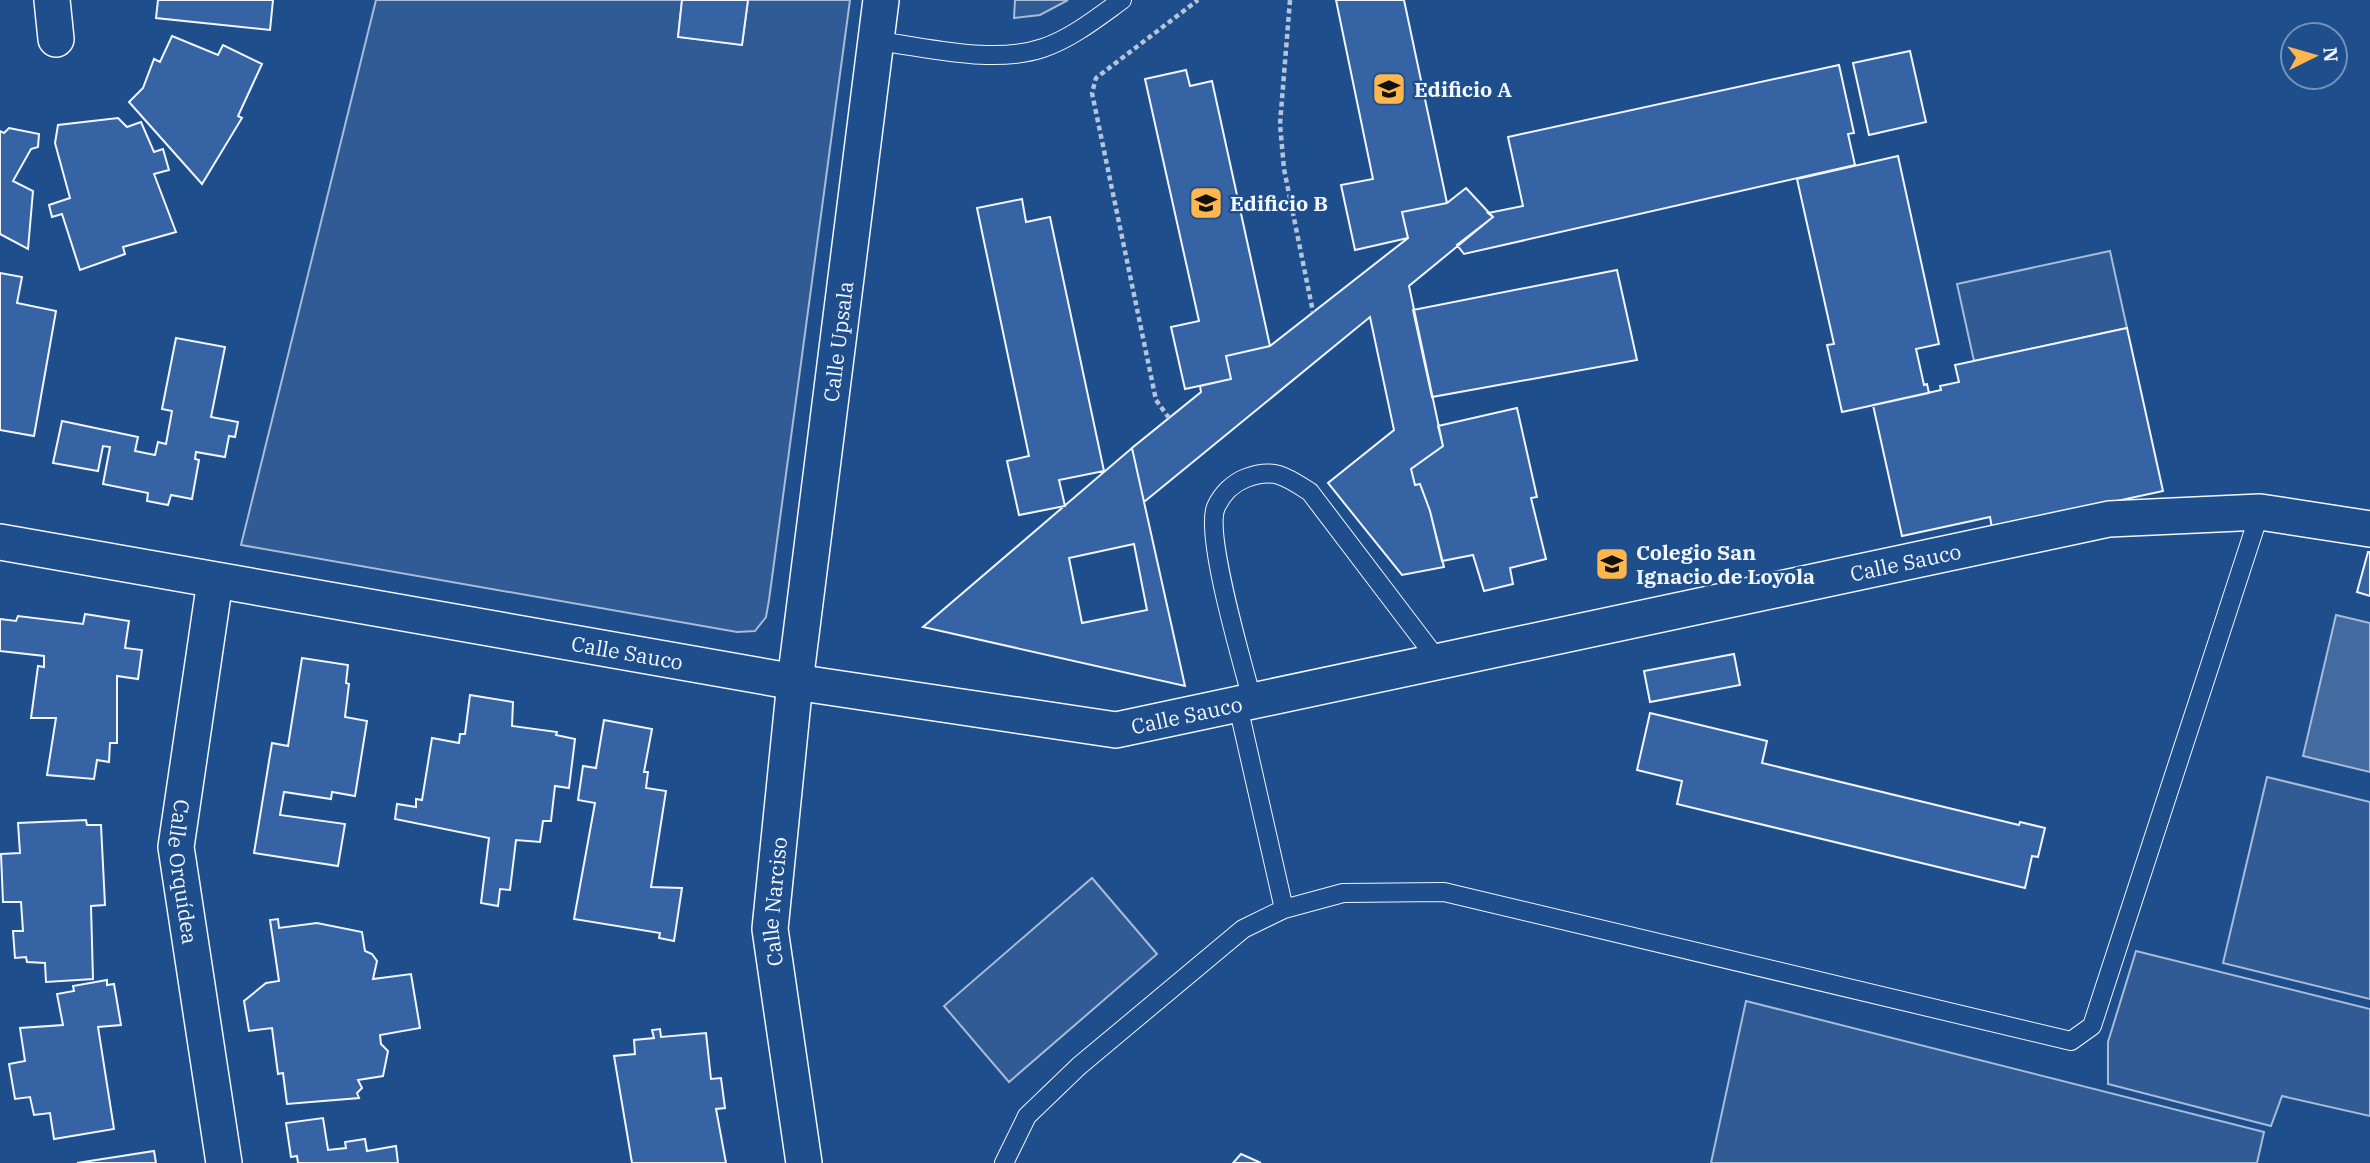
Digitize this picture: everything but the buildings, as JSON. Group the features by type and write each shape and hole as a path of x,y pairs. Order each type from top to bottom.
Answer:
{"street":[{"path":"52,0 56,39"},
{"name":"Calle Upsala","path":"795,682 881,0"},
{"name":"Calle Sauco","path":"0,542 795,682 1116,730 1245,705 2109,519 2260,512 2370,529"},
{"name":"Calle Orquídea","path":"215,581 176,847 223,1163"},
{"name":"Calle Narciso","path":"795,682 769,929 804,1163"}],"lane":[{"path":"876,41 992,55 1042,48 1082,29 1122,0"},
{"path":"1284,909 1215,542 1215,509 1233,484 1256,474 1282,474 1310,492 1440,663"},
{"path":"1004,1163 1027,1116 1079,1066 1243,929 1284,909 1343,892 1444,892 2071,1041 2092,1026 2260,512"}],"path":[{"path":"1169,418 1156,400 1092,93 1096,78 1198,0"},
{"path":"1290,0 1280,124 1284,169 1313,312"}],"shaded area":[{"path":"376,0 682,0 678,37 742,45 748,0 850,0 769,600 766,617 755,631 737,632 241,545"},
{"path":"1015,0 1068,0 1040,15 1014,18"},
{"path":"2110,251 2127,328 1974,361 1957,284"},
{"path":"2336,615 2370,623 2370,772 2303,756"},
{"path":"2267,777 2370,802 2370,999 2223,963"},
{"path":"1092,878 1157,954 1009,1082 944,1006"},
{"path":"2136,951 2370,1009 2370,1116 2282,1096 2271,1126 2108,1084 2108,1042"},
{"path":"1746,1001 2264,1132 2257,1163 1711,1163"}],"place":[{"name":"Edificio A","path":"1389,89"},
{"name":"Edificio B","path":"1206,203"},
{"name":"Colegio San Ignacio de Loyola","path":"1612,564"}]}
